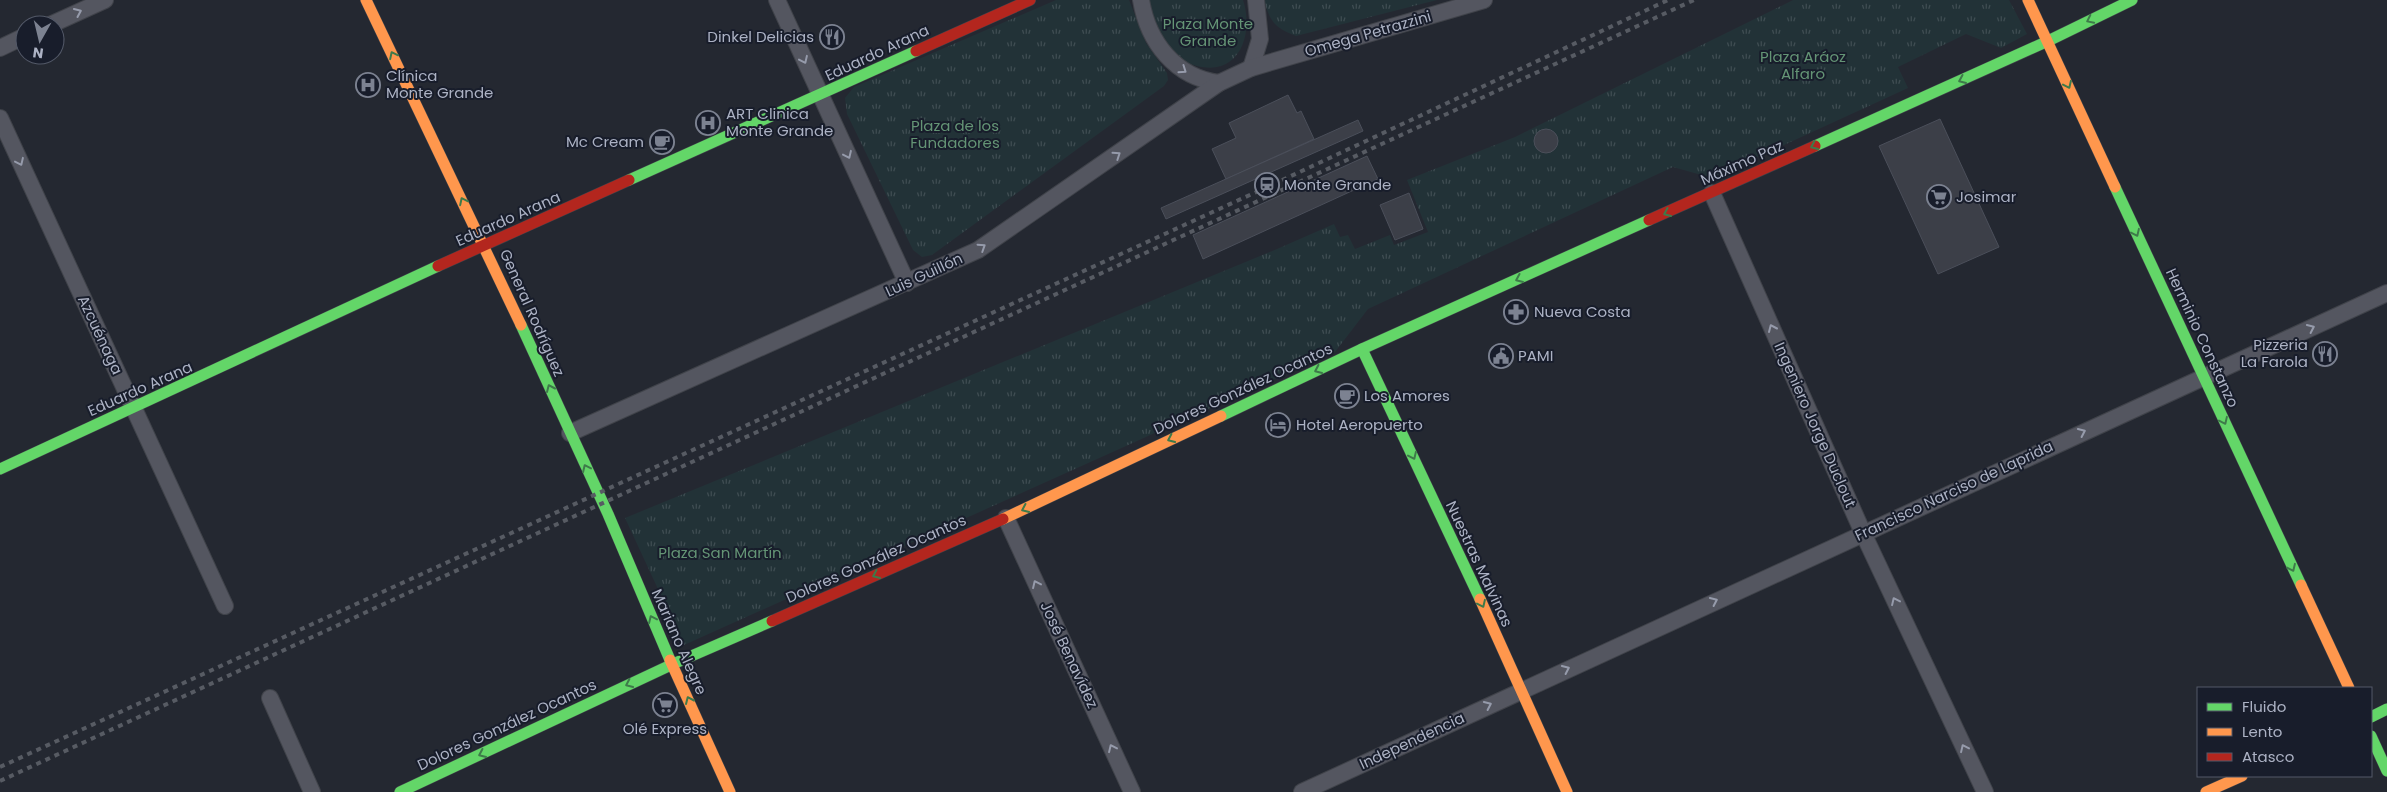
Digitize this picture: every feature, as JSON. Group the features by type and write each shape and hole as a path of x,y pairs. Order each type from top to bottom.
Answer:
{"street":[{"path":"65,18 105,0"},
{"name":"General Rodríguez","path":"366,0 484,245 603,504"},
{"path":"777,0 907,283"},
{"name":"Eduardo Arana","path":"0,469 484,245 1030,0"},
{"path":"1141,0 1149,30 1176,66 1192,77 1219,83"},
{"path":"1251,68 1260,39 1256,0"},
{"name":"Omega Petrazzini","path":"1251,68 1484,0"},
{"name":"Herminio Constanzo","path":"2028,0 2349,687"},
{"name":"Máximo Paz","path":"1362,349 2048,41 2132,0"},
{"path":"0,48 15,41"},
{"name":"Luis Guillón","path":"570,433 978,250 1219,83 1251,68"},
{"name":"Azcuénaga","path":"0,118 225,606"},
{"name":"Ingeniero Jorge Duclout","path":"1712,193 1863,533 1984,792"},
{"name":"Francisco Narciso de Laprida","path":"1522,689 2387,293"},
{"name":"Dolores González Ocantos","path":"400,792 673,664 1006,518 1362,349"},
{"name":"Nuestras Malvinas","path":"1362,349 1522,689 1567,792"},
{"name":"Mariano Alegre","path":"603,504 730,792"},
{"name":"José Benavídez","path":"1006,518 1132,792"},
{"name":"Independencia","path":"1302,792 1522,689"},
{"path":"270,698 312,792"},
{"path":"2372,717 2387,710"},
{"path":"2372,738 2387,772"},
{"path":"2206,792 2240,777"}],"green space":[{"name":"Plaza de los Fundadores","path":"1056,0 1129,0 1146,43 1167,73 1168,80 1164,86 932,255 922,257 913,250 847,114 845,98 854,87"},
{"name":"Plaza Monte Grande","path":"1148,0 1243,0 1246,26 1245,38 1240,50 1233,59 1224,65 1212,68 1197,66 1187,62 1178,56 1164,40 1154,20"},
{"path":"1264,0 1437,0 1296,36 1274,23"},
{"path":"1793,0 2009,0 2027,34 2001,48 1966,34 1898,67 1908,88 1712,178 1673,167 1368,309 1335,352 684,645 625,518 1334,224 1340,237 1348,235 1355,249 1390,235 1394,245 1428,232 1407,180 1515,137"}],"building":[{"name":"Monte Grande","path":"1288,95 1297,113 1301,111 1314,139 1226,179 1212,149 1236,138 1229,123"},
{"name":"Josimar","path":"1940,119 1999,247 1938,274 1879,146"},
{"path":"1358,120 1363,131 1166,219 1161,208"},
{"path":"1546,129 1555,132 1558,141 1555,150 1546,153 1537,150 1534,141 1537,132"},
{"path":"1367,156 1378,179 1203,259 1193,235"},
{"name":"Monte Grande","path":"1409,193 1423,229 1395,240 1380,205"}],"railway":[{"path":"0,767 1276,183 1668,0"},
{"path":"0,781 1694,0"}],"traffic: fast":[{"path":"1815,146 2048,41 2132,0"},
{"path":"629,180 916,51"},
{"path":"2115,187 2301,585"},
{"path":"1221,416 1362,349 1649,220"},
{"path":"0,469 438,266"},
{"path":"521,325 608,514 670,660"},
{"path":"1362,349 1480,599"},
{"path":"400,792 673,664 772,621"},
{"path":"2372,716 2387,709"},
{"path":"2372,738 2387,771"}],"traffic: slow":[{"path":"366,0 521,325"},
{"path":"2028,0 2115,187"},
{"path":"1003,519 1221,416"},
{"path":"2301,585 2349,687"},
{"path":"1480,599 1567,792"},
{"path":"670,660 730,792"},
{"path":"2206,792 2240,777"}],"traffic: jam":[{"path":"916,51 1030,0"},
{"path":"1649,220 1815,146"},
{"path":"438,266 629,180"},
{"path":"772,621 1003,519"}],"place":[{"name":"Dinkel Delicias","path":"832,37"},
{"name":"Clínica Monte Grande","path":"368,85"},
{"name":"ART Clinica Monte Grande","path":"708,123"},
{"name":"Mc Cream","path":"662,142"},
{"name":"Monte Grande","path":"1267,185"},
{"name":"Josimar","path":"1939,197"},
{"name":"Nueva Costa","path":"1516,312"},
{"name":"Pizzeria La Farola","path":"2325,354"},
{"name":"PAMI","path":"1501,356"},
{"name":"Los Amores","path":"1347,396"},
{"name":"Hotel Aeropuerto","path":"1278,425"},
{"name":"Olé Express","path":"665,705"}],"park label":[{"name":"Plaza Aráoz Alfaro","path":"1803,66"},
{"name":"Plaza San Martín","path":"720,553"}]}
